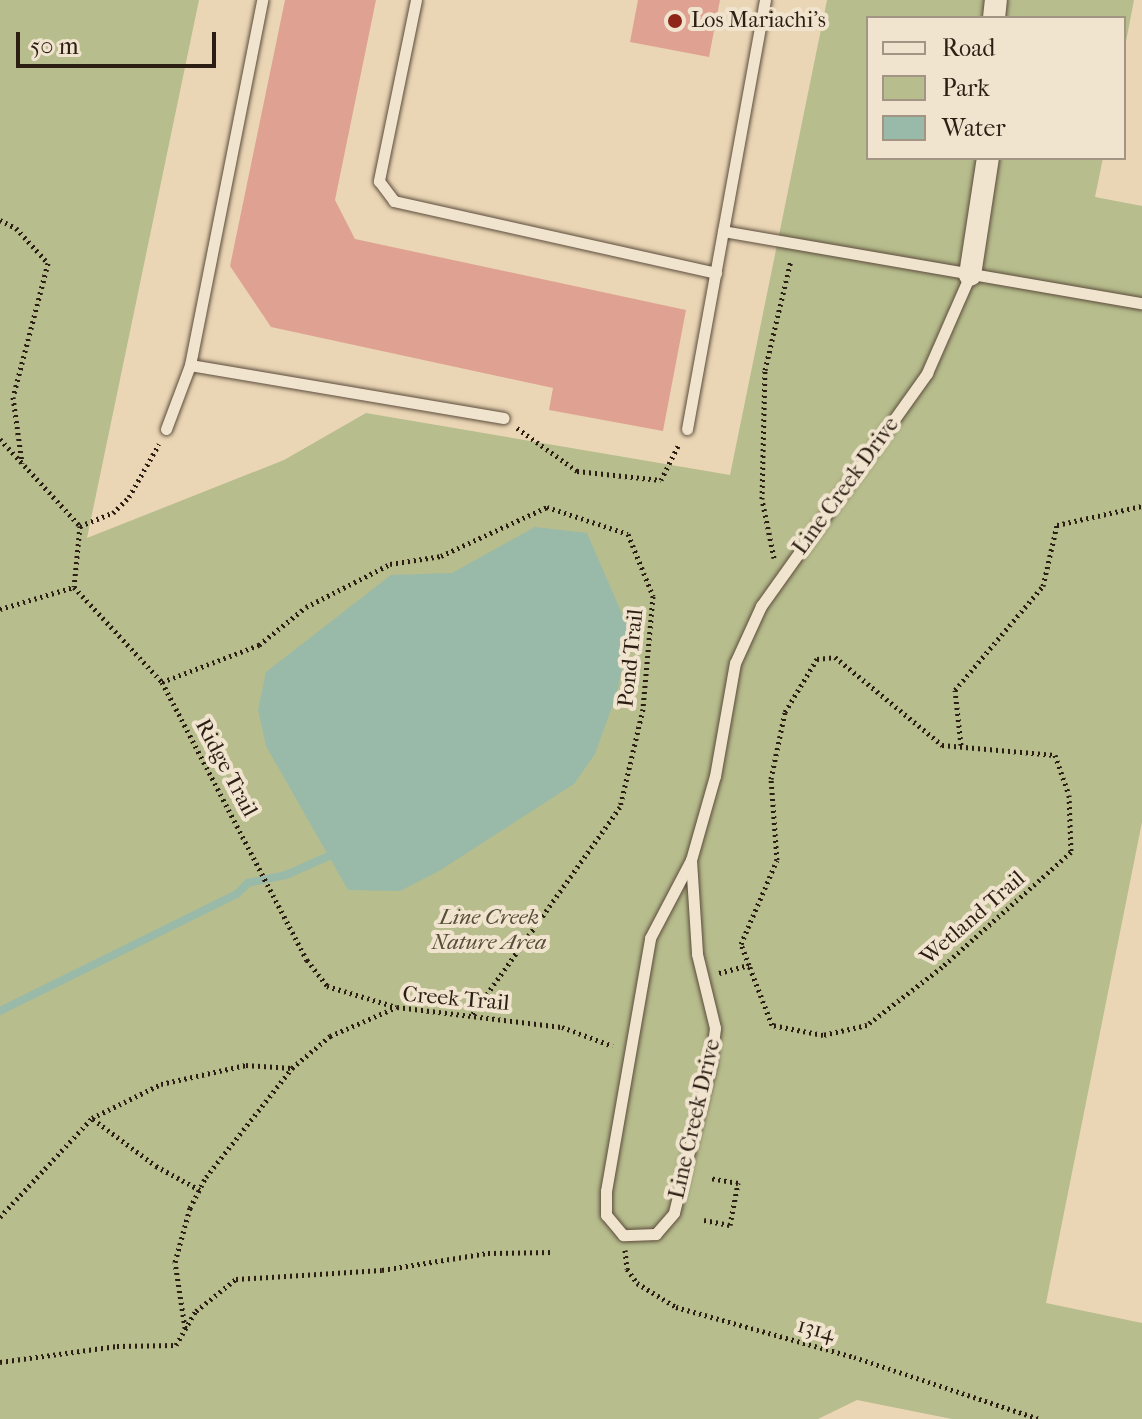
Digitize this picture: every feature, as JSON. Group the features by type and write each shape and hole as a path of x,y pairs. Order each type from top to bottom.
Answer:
{"street":[{"name":"Line Creek Drive","path":"970,275 988,160"}],"lane":[{"path":"166,429 190,365 262,0"},
{"path":"416,0 379,181 394,201 716,273"},
{"path":"687,429 765,0"},
{"path":"723,231 1142,303"},
{"name":"Line Creek Drive","path":"691,860 703,977 715,1028 674,1213 656,1234 623,1235 606,1215 606,1191 650,938 691,860 715,776 735,663 779,580 927,373 970,275"},
{"path":"190,365 504,418"}],"path":[{"path":"0,220 16,228 48,263 13,397 22,463"},
{"path":"779,580 762,499 765,370 796,244"},
{"path":"504,418 577,471 661,480 687,429"},
{"path":"80,526 113,513 129,497 166,429"},
{"path":"0,439 80,526 74,587 0,609"},
{"path":"961,745 955,690 1043,586 1057,525 1142,506"},
{"name":"Pond Trail","path":"162,682 259,645 306,607 390,564 441,556 547,507 628,534 653,596 643,709 620,807 473,1014"},
{"name":"Ridge Trail","path":"74,587 162,682 269,886 327,986 397,1007"},
{"name":"Wetland Trail","path":"835,657 942,745 1055,755 1069,795 1071,852 942,967 867,1025 823,1035 772,1025 749,965 741,944 777,860 771,779 785,712 817,659 835,657"},
{"path":"703,977 749,965"},
{"name":"Creek Trail","path":"185,1329 175,1262 200,1190 292,1068 330,1036 397,1007 562,1027 628,1055"},
{"path":"0,1217 92,1118 161,1084 246,1065 292,1068"},
{"path":"92,1118 156,1166 200,1190"},
{"path":"704,1220 730,1225 738,1183 710,1178"},
{"name":"1314","path":"623,1235 627,1269 637,1283 676,1307 854,1357 1039,1419"},
{"path":"0,1362 117,1346 176,1345 196,1311 236,1279 382,1270 488,1253 553,1252"}],"green space":[{"name":"Line Creek Nature Area","path":"0,0 199,0 87,538 284,460 366,413 730,475 827,0 1134,0 1126,42 1126,16 866,16 866,160 1103,160 1095,197 1142,206 1142,822 1046,1303 1142,1323 1142,1419 952,1419 857,1400 818,1419 0,1419"}],"water":[{"path":"535,527 587,533 629,630 617,693 595,754 574,784 439,871 400,891 348,890 266,746 258,710 266,672 391,575 452,573"}],"building":[{"path":"285,0 376,0 335,200 355,239 686,310 663,431 549,410 553,388 271,327 230,266"},
{"name":"Los Mariachi's","path":"638,0 720,0 709,57 630,42"}],"waterway":[{"path":"0,1011 237,894 248,883 286,875 329,856"}],"place":[{"name":"Los Mariachi's","path":"675,21"}]}
